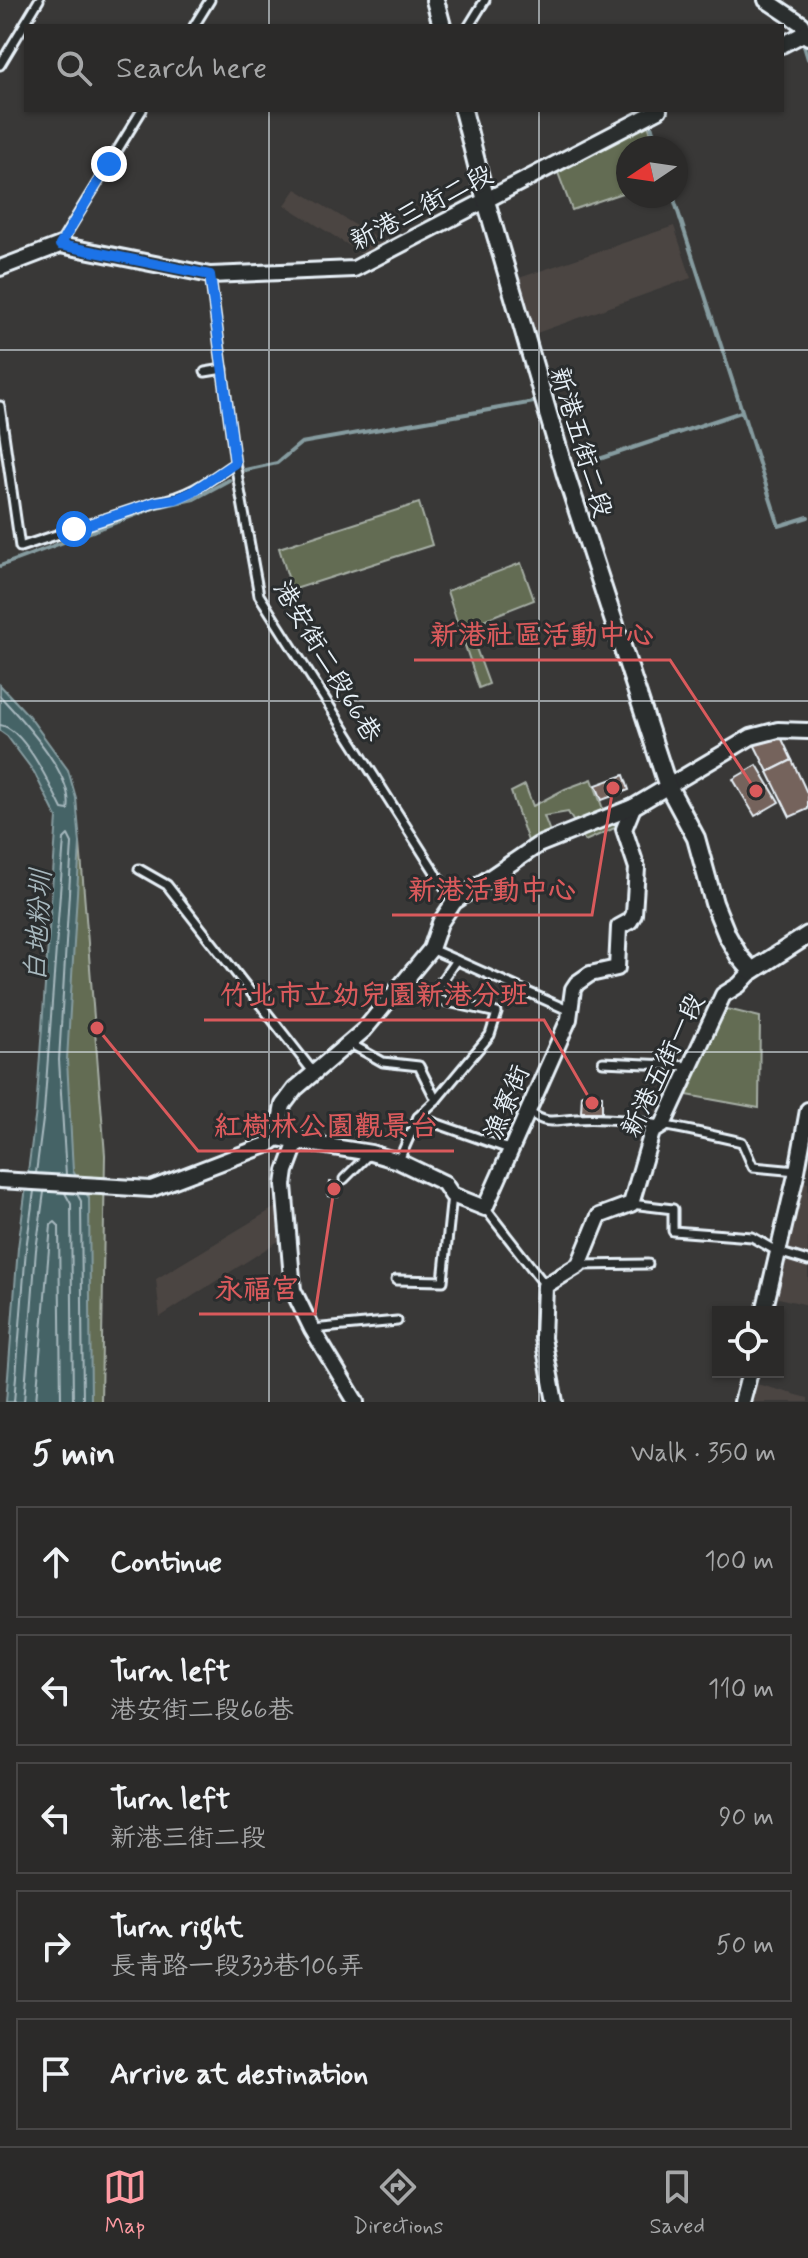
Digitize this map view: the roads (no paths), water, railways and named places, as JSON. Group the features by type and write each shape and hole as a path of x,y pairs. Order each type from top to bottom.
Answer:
{"street":[{"path":"435,0 441,24"},
{"path":"766,0 802,24 807,34 784,44"},
{"name":"新港五街二段","path":"464,112 486,201 565,472 667,784"},
{"name":"新港三街二段","path":"60,245 210,275 354,269 655,112"},
{"path":"0,268 60,245"},
{"path":"277,1138 283,1105 295,1089 364,1030 426,955 440,923 454,902 538,845 633,807 667,784 751,737 778,730 808,731"},
{"path":"667,784 696,838 714,903 727,935 752,971 808,935"},
{"name":"漁寮街","path":"485,1208 569,1019 573,989 583,978 617,968 619,927 630,921 634,914 637,868 624,829 633,807"},
{"name":"新港五街一段","path":"631,1204 652,1132 663,1125 723,995 739,985 752,971"},
{"path":"765,1306 808,1110"},
{"path":"0,1180 151,1189 269,1144 277,1138 298,1139 398,1161 444,1183 452,1195 485,1208"},
{"path":"298,1139 284,1185 293,1290 312,1329 356,1402"},
{"path":"555,1402 543,1338 545,1286 579,1265 599,1216 631,1204"},
{"path":"742,1402 748,1378"}],"lane":[{"path":"25,24 39,0"},
{"path":"195,24 210,0"},
{"path":"470,24 485,0"},
{"path":"0,65 24,25"},
{"path":"60,245 141,112"},
{"name":"港安街二段66巷","path":"210,275 235,463 259,595 454,902"},
{"path":"205,372 223,369"},
{"path":"0,406 20,547 156,502 176,499 235,463"},
{"path":"139,869 167,885 314,1073"},
{"path":"398,1161 418,1117 490,1035 497,1013 430,998 409,986 426,955 456,960 570,1011"},
{"path":"430,998 456,960"},
{"path":"349,1043 383,1062 419,1066 436,1100"},
{"path":"603,1062 690,1066"},
{"path":"526,1110 539,1120 558,1122 574,1119 663,1125 742,1142 753,1167 797,1171"},
{"path":"418,1117 512,1150"},
{"path":"344,1179 371,1153"},
{"path":"396,1280 443,1281 452,1195"},
{"path":"631,1204 673,1209 673,1231 752,1237 778,1252 808,1261"},
{"path":"485,1208 545,1286"},
{"path":"579,1265 648,1264"},
{"path":"312,1329 397,1321"}],"water":[{"path":"0,685 28,715 68,770 76,798 80,843 67,1060 73,1171 89,1198 91,1402 6,1402 18,1248 36,1111 57,818 34,772 0,731"}],"waterway":[{"name":"白地粉圳","path":"804,46 808,59"},
{"path":"651,125 654,136"},
{"path":"677,208 779,526 808,517"},
{"path":"497,210 512,261"},
{"path":"245,470 277,463 301,443 534,402"},
{"path":"571,466 741,412"},
{"path":"0,566 157,507 194,499 229,480"}],"place":[{"name":"新港活動中心","path":"613,788"},
{"name":"新港社區活動中心","path":"756,791"},
{"name":"紅樹林公園觀景台","path":"97,1028"},
{"name":"竹北市立幼兒園新港分班","path":"592,1103"},
{"name":"永福宮","path":"334,1189"}]}
